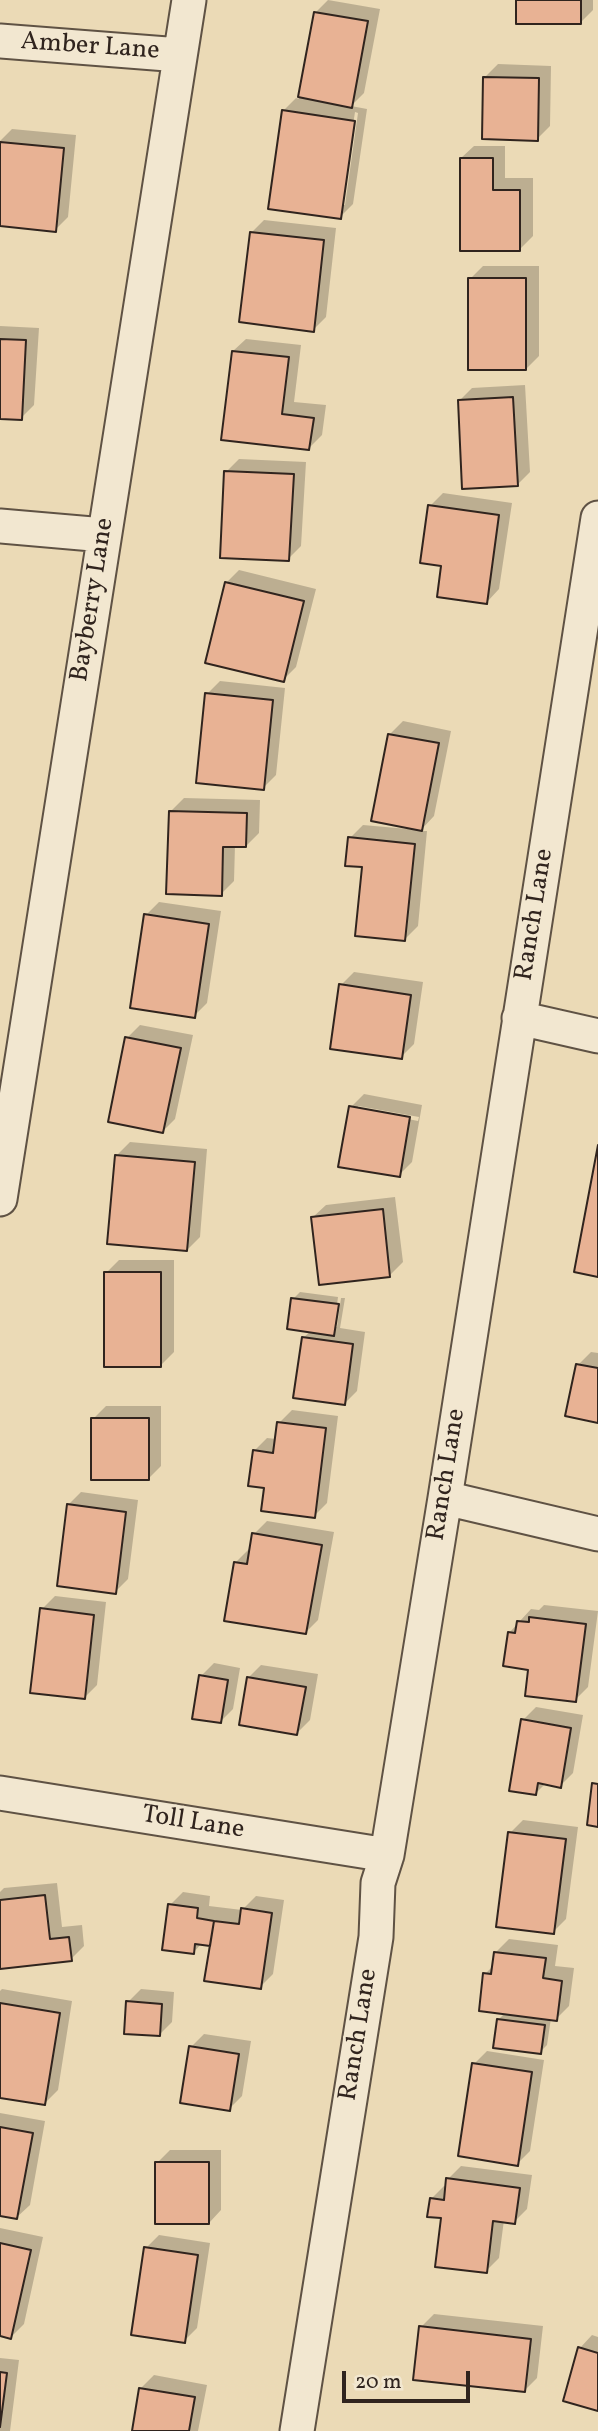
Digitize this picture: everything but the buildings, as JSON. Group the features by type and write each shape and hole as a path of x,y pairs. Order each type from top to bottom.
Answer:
{"street":[{"name":"Bayberry Lane","path":"0,1199 189,0"},
{"name":"Amber Lane","path":"0,41 180,55"},
{"name":"Ranch Lane","path":"297,2431 376,1937 378,1883 387,1855 445,1498 598,518"},
{"path":"0,526 104,535"},
{"path":"519,1018 598,1037"},
{"path":"445,1498 598,1534"},
{"name":"Toll Lane","path":"0,1793 387,1855"}]}
